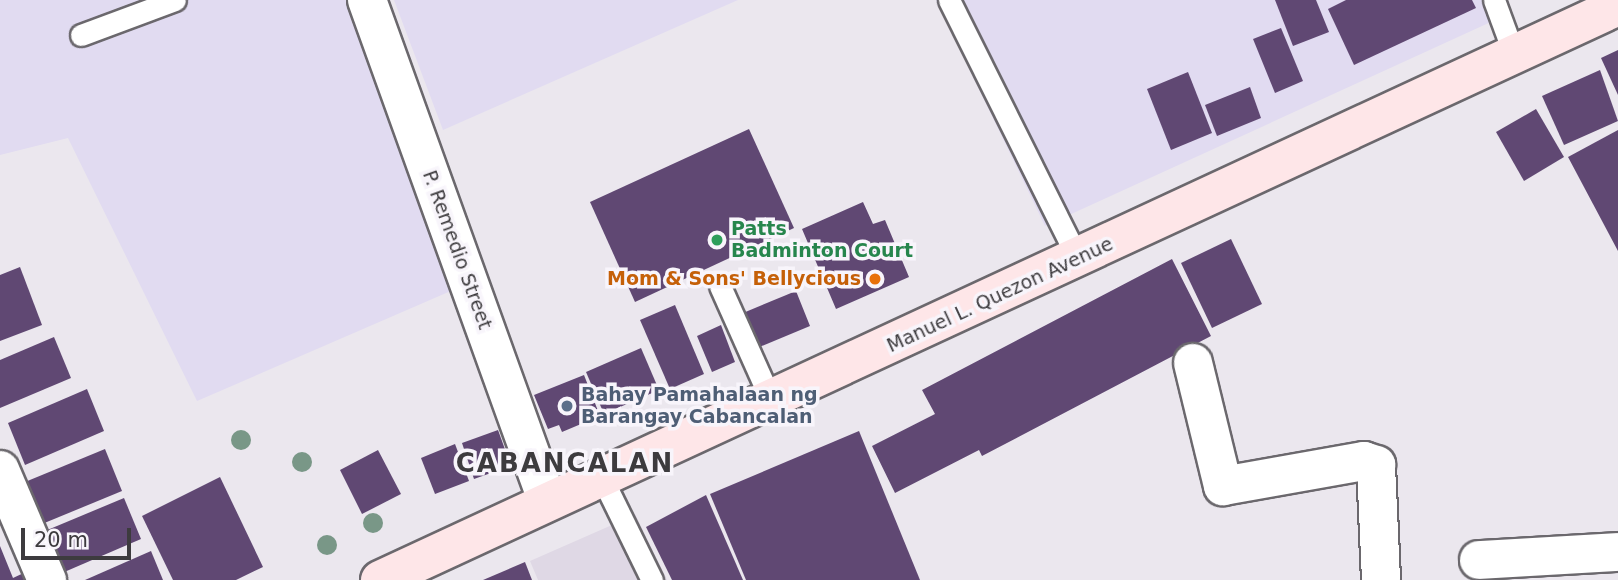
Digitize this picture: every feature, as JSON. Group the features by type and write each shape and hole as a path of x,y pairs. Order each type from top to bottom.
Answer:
{"main road":[{"name":"Manuel L. Quezon Avenue","path":"380,580 547,500 771,400 1515,57 1616,4"}],"street":[{"name":"P. Remedio Street","path":"367,0 547,500"},
{"path":"1193,363 1223,486 1364,461 1376,465 1381,580"},
{"path":"0,470 47,580"},
{"path":"1479,560 1618,552"}],"lane":[{"path":"81,35 175,0"},
{"path":"949,0 1078,259"},
{"path":"1494,0 1515,57"},
{"path":"720,286 771,400"},
{"path":"601,476 652,580"}],"shaded area":[{"path":"0,0 346,0 460,287 197,401 68,138 0,155"},
{"path":"394,0 738,0 443,130"},
{"path":"936,0 1485,0 1493,21 1045,226"},
{"path":"635,514 667,580 538,580 530,561 612,525 626,527"}],"building":[{"path":"1275,0 1316,0 1329,32 1293,46"},
{"path":"1346,0 1472,0 1476,8 1354,65 1328,9"},
{"path":"1281,28 1303,81 1275,93 1253,39"},
{"path":"1618,50 1618,95 1601,58"},
{"path":"1600,70 1618,121 1564,145 1542,96"},
{"path":"1188,72 1212,133 1171,150 1147,89"},
{"path":"1250,87 1261,118 1217,136 1205,105"},
{"path":"1536,109 1564,157 1524,181 1496,132"},
{"path":"749,129 794,228 635,302 590,202"},
{"path":"1618,130 1618,251 1568,157"},
{"path":"863,202 873,224 885,220 909,277 836,309 802,229"},
{"path":"1231,239 1262,304 1212,328 1181,263"},
{"path":"1172,259 1211,336 982,456 979,450 895,493 872,446 935,414 922,390"},
{"path":"20,267 42,325 0,341 0,275"},
{"path":"796,291 810,326 757,348 743,313"},
{"path":"675,305 704,374 670,389 640,320"},
{"path":"721,325 735,362 712,372 697,336"},
{"path":"54,337 71,378 0,408 0,360"},
{"path":"641,348 659,390 604,414 586,372"},
{"name":"Bahay Pamahalaan ng Barangay Cabancalan","path":"584,375 600,416 562,432 559,425 548,429 534,395"},
{"path":"87,389 104,431 25,465 8,423"},
{"path":"498,430 511,466 474,479 462,443"},
{"path":"859,431 920,580 746,580 710,494"},
{"path":"455,444 469,481 435,494 421,458"},
{"path":"105,449 122,491 42,524 25,482"},
{"path":"378,450 401,494 362,514 340,470"},
{"path":"220,477 263,567 236,580 173,580 142,516"},
{"path":"706,495 743,580 672,580 646,527"},
{"path":"124,498 141,539 62,573 45,531"},
{"path":"0,546 13,578 30,570 34,580 0,580"},
{"path":"151,551 163,580 85,580"},
{"path":"525,562 532,580 483,580"}],"place":[{"name":"Patts Badminton Court","path":"717,240"},
{"name":"Mom & Sons' Bellycious","path":"875,279"},
{"name":"Bahay Pamahalaan ng Barangay Cabancalan","path":"567,406"}],"district":[{"name":"CABANCALAN","path":"565,464"}]}
